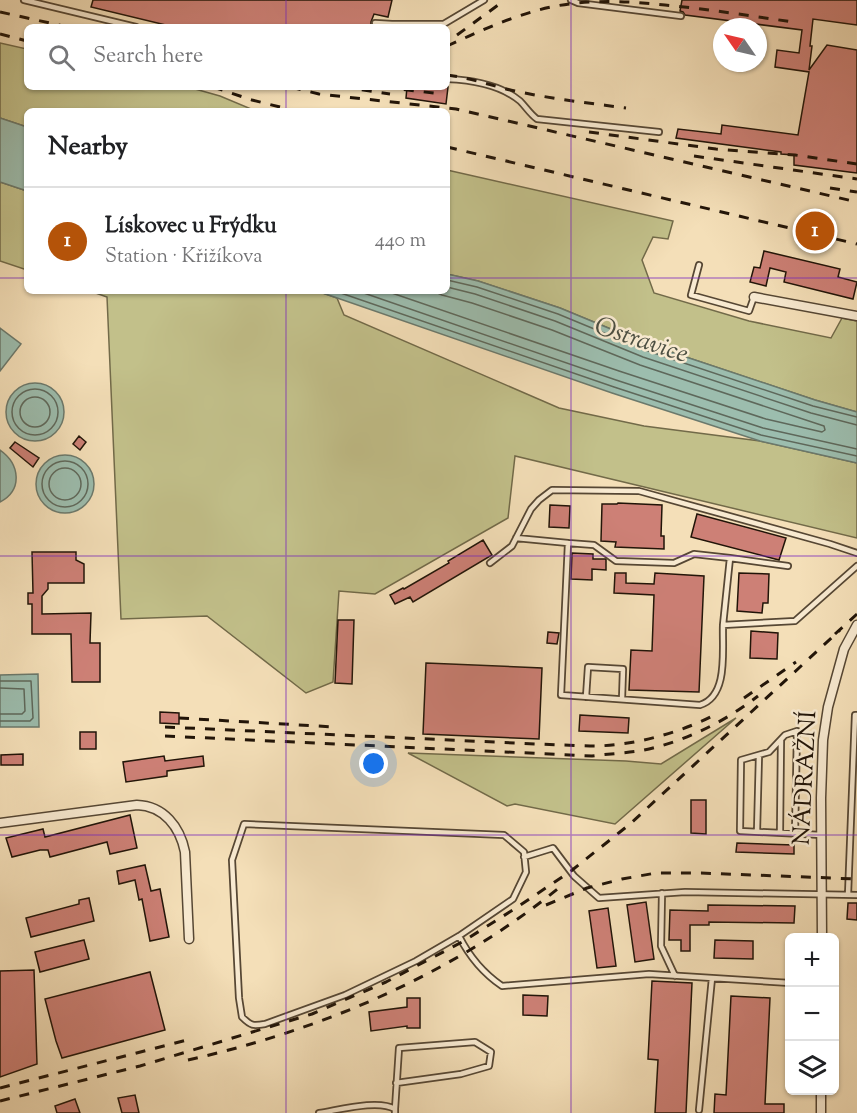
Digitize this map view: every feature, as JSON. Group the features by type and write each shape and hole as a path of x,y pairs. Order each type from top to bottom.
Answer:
{"street":[{"path":"754,297 857,316"},
{"name":"NÁDRAŽNÍ","path":"822,933 823,740 828,707 844,649 857,625"},
{"path":"0,823 137,805 152,807 160,811 174,826 186,852 189,939"},
{"path":"821,1095 821,1113"}],"lane":[{"path":"24,0 124,24"},
{"path":"445,24 484,0"},
{"path":"572,0 578,3 681,16"},
{"path":"375,22 384,24"},
{"path":"450,79 465,80 503,90 521,102 537,119 659,132"},
{"path":"699,265 691,295 749,311 754,297"},
{"path":"490,563 512,546 531,509 552,490 639,491 857,553"},
{"path":"516,538 594,545 616,561 674,563 694,554 788,566"},
{"path":"568,543 561,695 700,705 708,702 716,692 721,679 723,625 730,558"},
{"path":"723,625 795,621 857,566"},
{"path":"585,697 588,667 623,669 622,699"},
{"path":"848,895 854,828 855,715 857,715"},
{"path":"795,834 797,731 785,735 769,752 741,760 740,831 795,834 822,835"},
{"path":"780,833 781,739"},
{"path":"757,832 759,755"},
{"path":"244,824 504,834 524,852 526,872 513,899 459,936 416,961 345,995 265,1024 250,1024 242,1017 239,998 232,860 244,824"},
{"path":"524,858 553,848 574,876 599,898 685,891 857,895"},
{"path":"662,893 661,946 675,976"},
{"path":"459,936 488,976 502,986 649,974 785,982"},
{"path":"699,1110 712,978"},
{"path":"395,1111 396,1083 399,1048 475,1042 491,1052 489,1066 461,1074 396,1083"},
{"path":"319,1113 374,1104 389,1106 395,1111"}],"shaded area":[{"path":"0,43 24,48 24,90 199,90 249,108 24,108 24,126 0,118"},
{"path":"450,171 673,221 668,239 653,237 642,260 654,293 749,321 831,338 842,318 857,321 857,412 647,344 560,308 478,281 450,275"},
{"path":"0,182 24,190 24,269 0,261"},
{"path":"98,294 326,294 337,298 344,315 559,408 644,426 760,441 857,463 857,538 515,456 508,518 375,594 339,591 333,682 306,693 207,616 121,619 107,297"},
{"path":"736,718 615,824 515,804 507,806 408,753 661,764"}],"water":[{"path":"0,118 24,126 24,190 0,182"},
{"path":"450,275 478,281 560,308 647,344 857,412 857,463 760,441 612,393 326,294 450,294"},
{"path":"0,328 21,344 0,371"},
{"path":"35,383 46,385 59,396 64,412 62,423 51,436 35,441 24,439 11,428 6,412 8,401 19,388"},
{"path":"0,450 12,462 16,477 13,491 0,502"},
{"path":"59,455 71,455 86,463 94,478 94,490 86,505 71,513 59,513 44,505 36,490 36,478 44,463"},
{"path":"38,674 39,727 0,727 0,675"}],"building":[{"path":"93,0 392,0 388,17 374,14 371,24 162,24 91,7"},
{"path":"682,0 857,0 857,25 813,19 809,70 827,45 857,50 857,173 794,165 794,155 781,154 781,152 676,138 678,129 721,134 722,125 798,135 809,72 775,67 777,50 799,53 802,30 767,26 767,18 713,19 685,15 680,11"},
{"path":"407,90 448,90 446,104 406,98"},
{"path":"764,251 840,269 838,277 857,282 853,299 784,282 786,272 770,268 766,286 750,282 754,267 760,268"},
{"path":"79,436 86,442 80,450 73,444"},
{"path":"15,442 39,458 33,467 10,448"},
{"path":"602,504 662,505 661,536 664,536 664,549 615,547 616,542 601,541"},
{"path":"550,505 570,506 569,528 549,527"},
{"path":"697,514 786,538 779,560 691,537"},
{"path":"483,540 492,555 413,602 410,597 395,604 390,595 449,563 448,561"},
{"path":"32,552 76,552 76,560 84,564 84,583 48,583 48,589 42,596 42,614 91,613 90,643 100,643 100,682 72,682 71,634 32,634 32,604 28,604 28,593 33,593"},
{"path":"572,553 593,554 593,559 606,559 606,570 592,569 592,580 571,579"},
{"path":"615,573 626,573 626,583 654,584 655,573 704,576 699,692 629,690 631,650 652,651 654,595 614,593"},
{"path":"739,573 769,574 768,603 763,603 762,613 737,611"},
{"path":"338,620 354,620 352,684 335,683"},
{"path":"751,631 778,633 777,659 750,658"},
{"path":"548,632 559,633 557,644 547,643"},
{"path":"426,663 542,668 539,739 423,734"},
{"path":"160,712 179,713 179,724 160,723"},
{"path":"580,715 629,718 628,733 579,731"},
{"path":"80,732 96,732 96,749 80,749"},
{"path":"23,754 23,765 1,765 1,755"},
{"path":"164,756 165,761 203,756 204,766 167,771 167,776 126,782 123,762"},
{"path":"691,800 706,800 706,834 691,833"},
{"path":"130,815 137,848 110,854 107,842 50,857 48,850 40,850 12,857 6,838 43,829 45,837"},
{"path":"737,843 794,845 794,854 736,852"},
{"path":"145,865 151,891 160,889 169,937 150,941 142,899 139,900 135,880 119,884 117,871"},
{"path":"89,898 94,921 31,937 26,918 79,904 79,900"},
{"path":"646,902 654,959 635,962 627,905"},
{"path":"848,903 857,903 857,920 847,919"},
{"path":"708,905 795,906 794,923 709,922 709,925 690,925 690,951 681,951 681,940 669,940 670,910 708,911"},
{"path":"608,908 616,966 597,968 589,911"},
{"path":"84,940 89,959 40,972 35,952"},
{"path":"715,940 753,941 753,959 714,958"},
{"path":"34,970 37,1064 0,1077 0,971"},
{"path":"150,972 165,1030 62,1058 45,999"},
{"path":"652,981 692,983 686,1113 655,1113 658,1060 648,1059"},
{"path":"523,995 548,996 547,1016 523,1015"},
{"path":"731,996 770,998 765,1104 784,1104 784,1113 714,1113 715,1094 726,1095"},
{"path":"407,998 420,998 420,1028 407,1028 407,1026 371,1031 369,1012 407,1007"},
{"path":"135,1095 139,1113 122,1113 118,1098"},
{"path":"75,1099 80,1113 57,1113 55,1106"}],"railway":[{"path":"457,35 505,0"},
{"path":"450,45 527,13 561,5 589,2 654,4 793,22"},
{"path":"0,12 54,24"},
{"path":"0,34 24,40"},
{"path":"450,76 529,94 626,108"},
{"path":"222,90 284,108"},
{"path":"303,90 319,94 447,108"},
{"path":"363,90 390,94"},
{"path":"408,90 441,94"},
{"path":"450,108 857,202"},
{"path":"589,132 716,149 795,155 857,164"},
{"path":"450,148 857,244"},
{"path":"694,156 857,179"},
{"path":"830,188 857,192"},
{"path":"835,634 857,614"},
{"path":"0,1101 140,1066 312,1014 386,982 462,942 571,871 630,824 840,630"},
{"path":"744,698 796,662"},
{"path":"165,736 592,756 639,751 671,743 702,731 731,715 758,696"},
{"path":"165,727 596,746 627,743 659,736 690,726 718,713"},
{"path":"179,718 335,727"},
{"path":"546,905 587,888 656,873 857,879"},
{"path":"188,1060 288,1033 384,995 476,947 560,887"},
{"path":"0,1088 191,1039"}],"place":[{"name":"Lískovec u Frýdku","path":"815,231"}],"water label":[{"name":"Ostravice","path":"641,341"}]}
